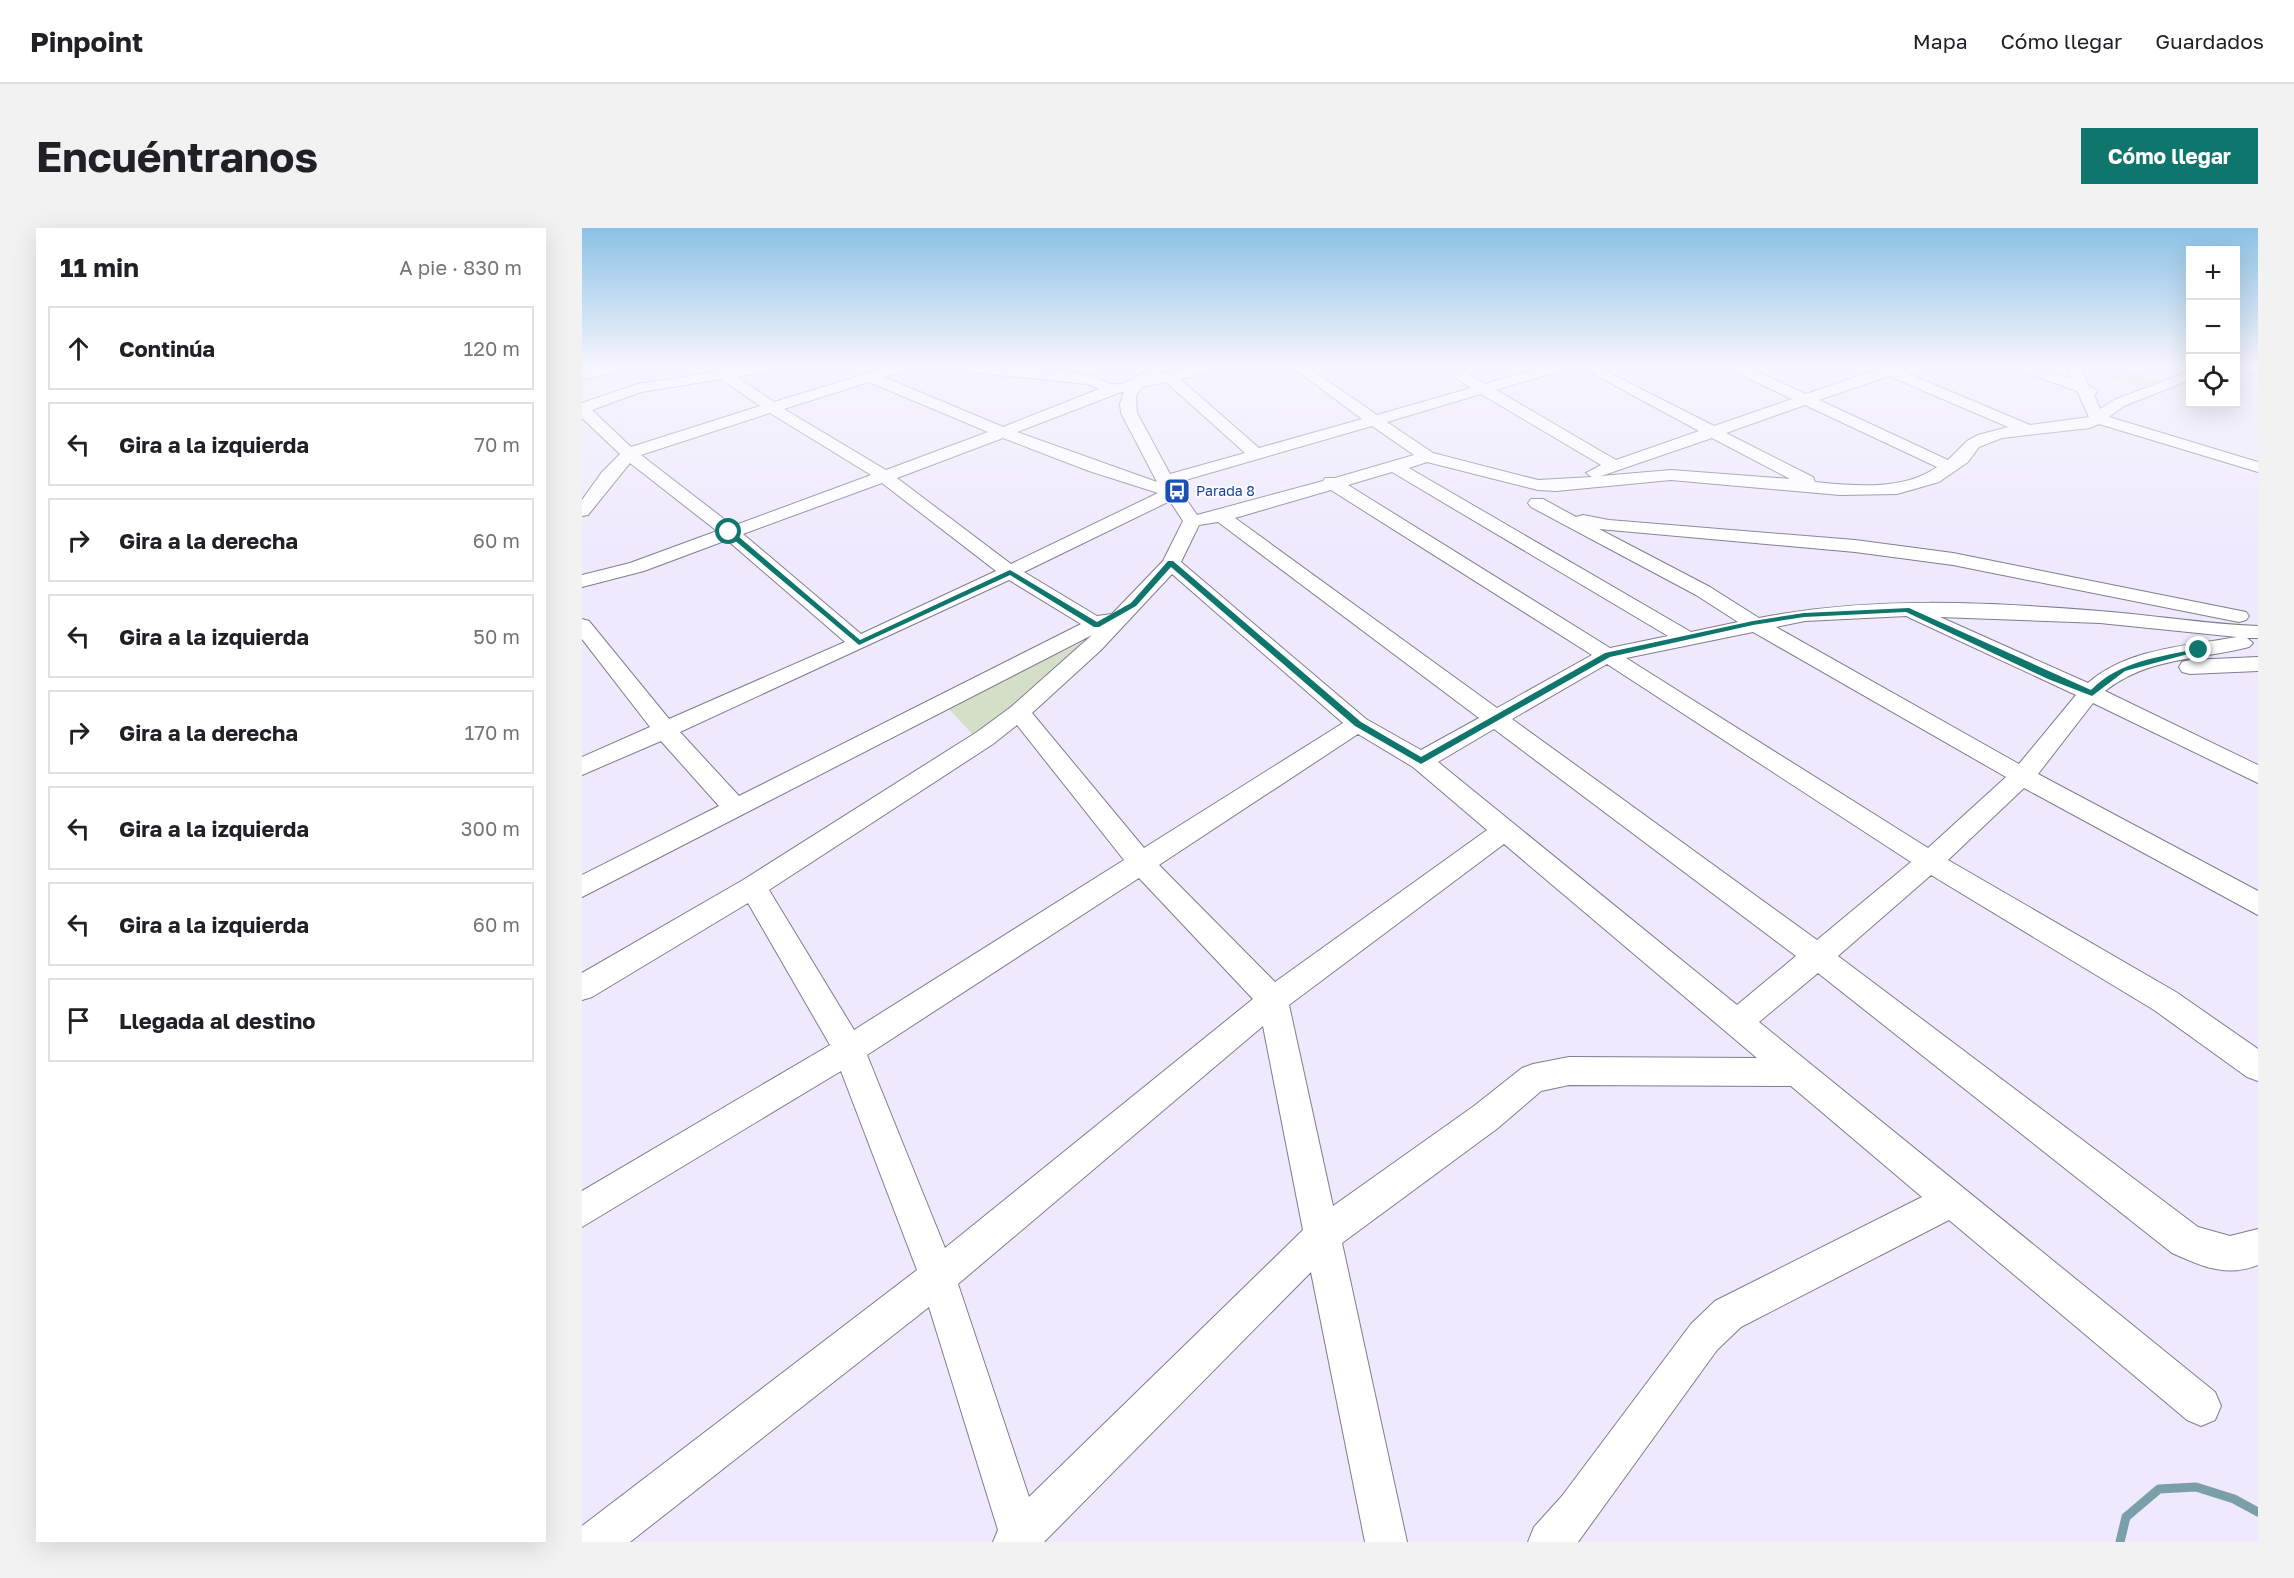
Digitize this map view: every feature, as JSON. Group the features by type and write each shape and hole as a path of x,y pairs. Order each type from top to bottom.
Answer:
{"street":[{"path":"601,426 629,454 729,532 859,643"},
{"path":"582,511 615,465 629,454 709,426"},
{"path":"803,426 884,476 1010,572 1097,625"},
{"path":"990,426 1137,482 1169,486 1256,454 1351,426"},
{"path":"582,581 637,567 1017,426"},
{"path":"1136,426 1192,522"},
{"path":"1227,426 1256,454"},
{"path":"1382,426 1427,457 1538,485 1573,485 1671,475 1864,491 1897,489 1934,478 1962,458 1973,444 2000,433 2075,426"},
{"path":"1546,426 1612,465"},
{"path":"1703,426 1817,488"},
{"path":"1573,485 1612,465 1726,426"},
{"path":"1864,426 1950,467"},
{"path":"2020,426 2029,430"},
{"path":"2131,426 2216,456 2258,467"},
{"path":"2216,456 2234,456 2253,448"},
{"path":"1192,522 1221,516 1331,482 1427,457"},
{"path":"1392,465 1688,639"},
{"path":"1493,473 1537,503 1702,591 1753,623 2022,776 2258,904"},
{"path":"1331,482 1607,655 1874,828 2020,918 2165,1001 2258,1067"},
{"path":"582,767 859,643 1010,572 1156,502 1169,486"},
{"path":"1537,503 1585,520 1609,525 1843,544 1953,559 2033,578 2258,619"},
{"path":"1221,516 1817,956 2147,1208 2185,1240 2210,1252 2234,1254 2258,1247"},
{"path":"582,988 753,887 985,738 1094,645 1171,563 1192,522"},
{"path":"1171,563 1358,724 1421,761 2201,1406"},
{"path":"582,887 1097,625 1133,604"},
{"path":"1907,610 2051,678 2100,686 2258,775"},
{"path":"1421,761 1494,717 1607,655 1753,623 1804,615 1907,610 1986,610 2089,616 2210,630 2258,632"},
{"path":"582,625 665,730 736,809"},
{"path":"1738,1022 1931,862 2022,776 2100,686 2122,669 2149,661 2258,642"},
{"path":"2100,686 2177,668 2258,664"},
{"path":"1018,712 1142,864 1273,1000 1386,1542"},
{"path":"582,1210 849,1050 1358,724"},
{"path":"596,1542 938,1277 1273,1000 1504,830"},
{"path":"753,887 849,1050 938,1277 1020,1540 1322,1236 1486,1117 1533,1078 1569,1071 1797,1072"},
{"path":"1549,1542 1577,1511 1704,1337 1728,1314 1952,1200"}],"green space":[{"path":"1095,636 1023,702 975,737 947,707"}],"waterway":[{"path":"2120,1542 2126,1517 2159,1489 2196,1487 2234,1499 2258,1512"}],"place":[{"name":"Parada 8","path":"1177,491"}],"route":[{"path":"729,532 859,643 1010,572 1097,625 1133,604 1171,563 1358,724 1421,761 1494,717 1607,655 1753,623 1804,615 1907,610 2051,678 2092,694 2108,677 2122,669 2199,650"}]}
